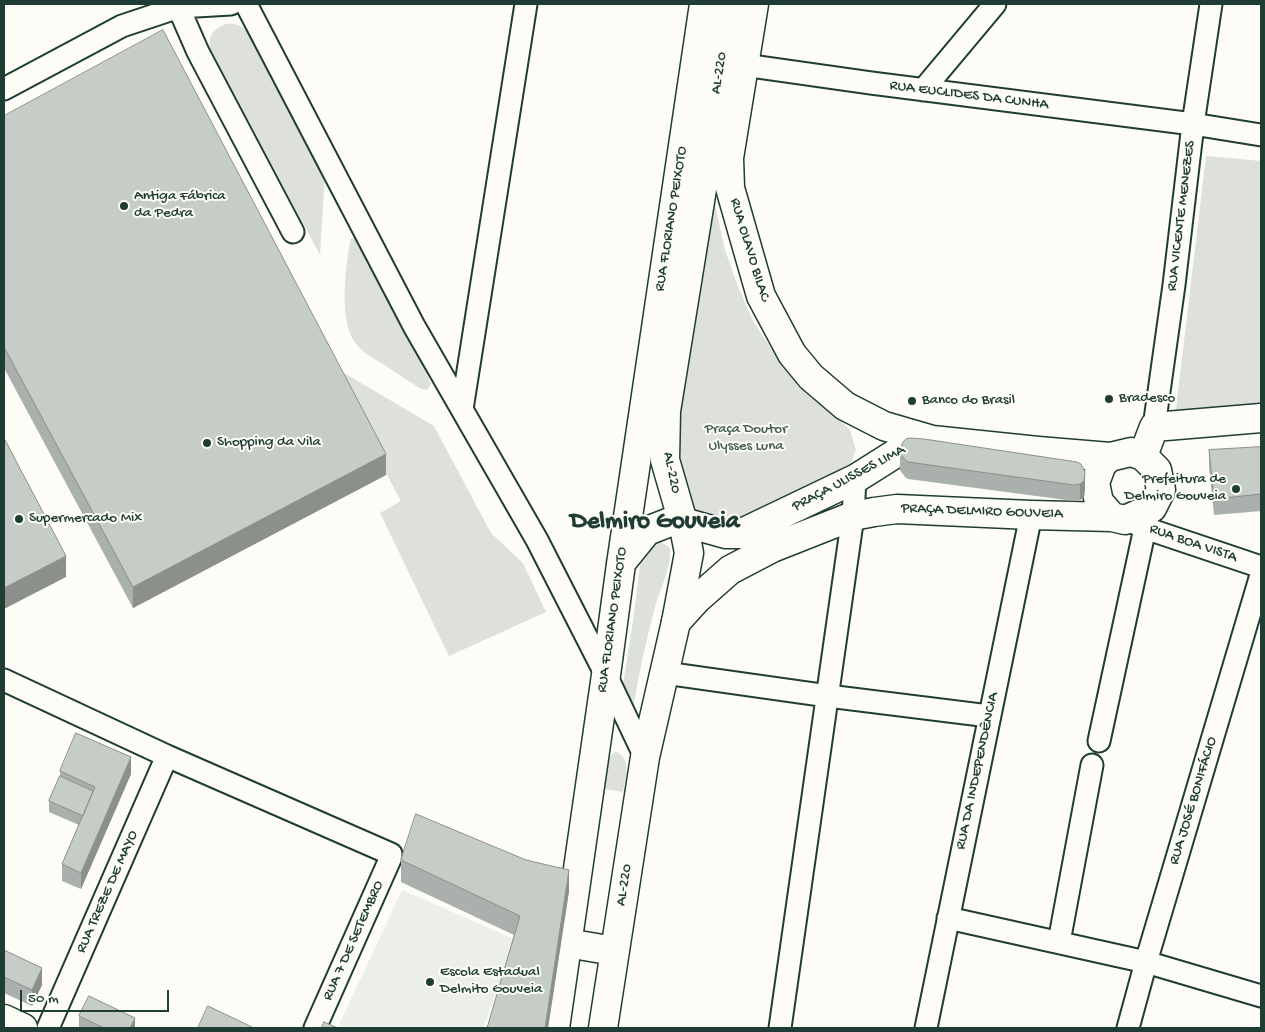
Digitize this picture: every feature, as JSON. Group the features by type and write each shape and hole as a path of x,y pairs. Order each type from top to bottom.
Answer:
{"main road":[{"name":"RUA FLORIANO PEIXOTO","path":"555,1028 704,4"},
{"name":"AL-220","path":"602,1028 645,757 676,622 689,553 683,522 665,460 666,412 732,4"},
{"name":"RUA OLAVO BILAC","path":"754,4 729,158 730,188 761,296 792,354 811,377 845,406 884,426 932,440"},
{"path":"1143,456 1154,427 1261,418"},
{"name":"PRAÇA ULISSES LIMA","path":"683,522 726,534 740,534 855,479 901,450 932,440 1110,457"},
{"path":"1131,452 1143,456 1157,470 1161,490 1152,508 1127,521 1100,502 1095,483 1102,464 1110,457 1131,452"},
{"name":"PRAÇA DELMIRO GOUVEIA","path":"853,516 897,509 1127,521"},
{"name":"PRAÇA ULISSES LIMA","path":"676,622 696,600 730,570 772,548 853,516"},
{"path":"621,564 646,531 670,522 683,522"},
{"path":"567,943 614,951"},
{"path":"4,1020 23,1028"}],"street":[{"path":"4,89 122,26 178,6 231,4"},
{"path":"246,4 414,326 537,540 606,675 645,757"},
{"path":"462,409 526,4"},
{"path":"923,90 995,4"},
{"name":"RUA VICENTE MENEZES","path":"1154,427 1174,285 1193,124 1211,4"},
{"path":"178,6 198,52 293,232"},
{"name":"RUA EUCLIDES DA CUNHA","path":"744,65 1193,124 1261,135"},
{"path":"780,1028 853,516 855,479"},
{"name":"RUA DA INDEPENDÊNCIA","path":"926,1028 1031,515"},
{"path":"1099,741 1127,521"},
{"name":"RUA BOA VISTA","path":"1127,521 1261,567"},
{"name":"RUA JOSÉ BONIFÁCIO","path":"1128,1028 1261,575"},
{"path":"665,673 989,716"},
{"path":"4,680 167,756"},
{"name":"RUA 7 DE SETEMBRO","path":"167,756 391,854 392,857 315,1028"},
{"name":"RUA TREZE DE MAYO","path":"48,1028 167,756"},
{"path":"1059,942 1092,766"},
{"path":"948,918 1146,962 1261,996"}],"shaded area":[{"name":"Escola Estadual Delmito Gouveia","path":"402,890 516,940 483,1028 349,1028 339,1025"}],"green space":[{"path":"226,24 240,26 251,36 325,171 320,255 210,49 211,36 218,28"},
{"path":"1206,156 1261,161 1261,409 1175,417"},
{"name":"Praça Doutor Ulysses Luna","path":"707,203 715,205 725,250 753,321 792,377 810,397 838,418 850,430 856,450 848,470 742,527 699,515 690,508 670,449"},
{"path":"356,237 423,365 431,384 427,390 421,389 367,354 351,336 345,310 345,280 350,241"},
{"path":"327,363 434,426 491,533 523,563 546,612 449,656 380,513 401,501"},
{"path":"658,540 670,548 669,562 655,607 633,708 623,684 642,551"},
{"path":"617,752 625,759 626,764 623,792 605,789 606,769 610,756"}],"building":[{"path":"163,30 386,454 133,587 4,347 4,116"},
{"name":"Supermercado Mix","path":"4,438 66,556 4,588"},
{"path":"911,438 1077,462 1081,464 1085,472 1084,481 1074,485 908,462 900,453 900,449 906,439"},
{"name":"Prefeitura de Delmiro Gouveia","path":"1261,447 1261,494 1214,499 1209,450"},
{"path":"76,733 131,757 81,873 62,864 95,787 60,771"},
{"path":"60,776 93,791 83,816 49,801"},
{"path":"416,814 526,860 569,870 545,1028 487,1028 520,916 401,860"},
{"path":"4,950 42,968 32,990 4,977"},
{"path":"89,996 135,1018 130,1028 104,1028 79,1016"},
{"path":"208,1006 254,1028 198,1028"},
{"path":"324,1022 338,1028 322,1028"}],"place":[{"name":"Antiga Fábrica da Pedra","path":"124,206"},
{"name":"Bradesco","path":"1109,399"},
{"name":"Banco do Brasil","path":"912,401"},
{"name":"Shopping da Vila","path":"207,443"},
{"name":"Prefeitura de Delmiro Gouveia","path":"1236,489"},
{"name":"Supermercado Mix","path":"19,519"},
{"name":"Escola Estadual Delmito Gouveia","path":"430,982"}],"district":[{"name":"Delmiro Gouveia","path":"655,523"}]}
